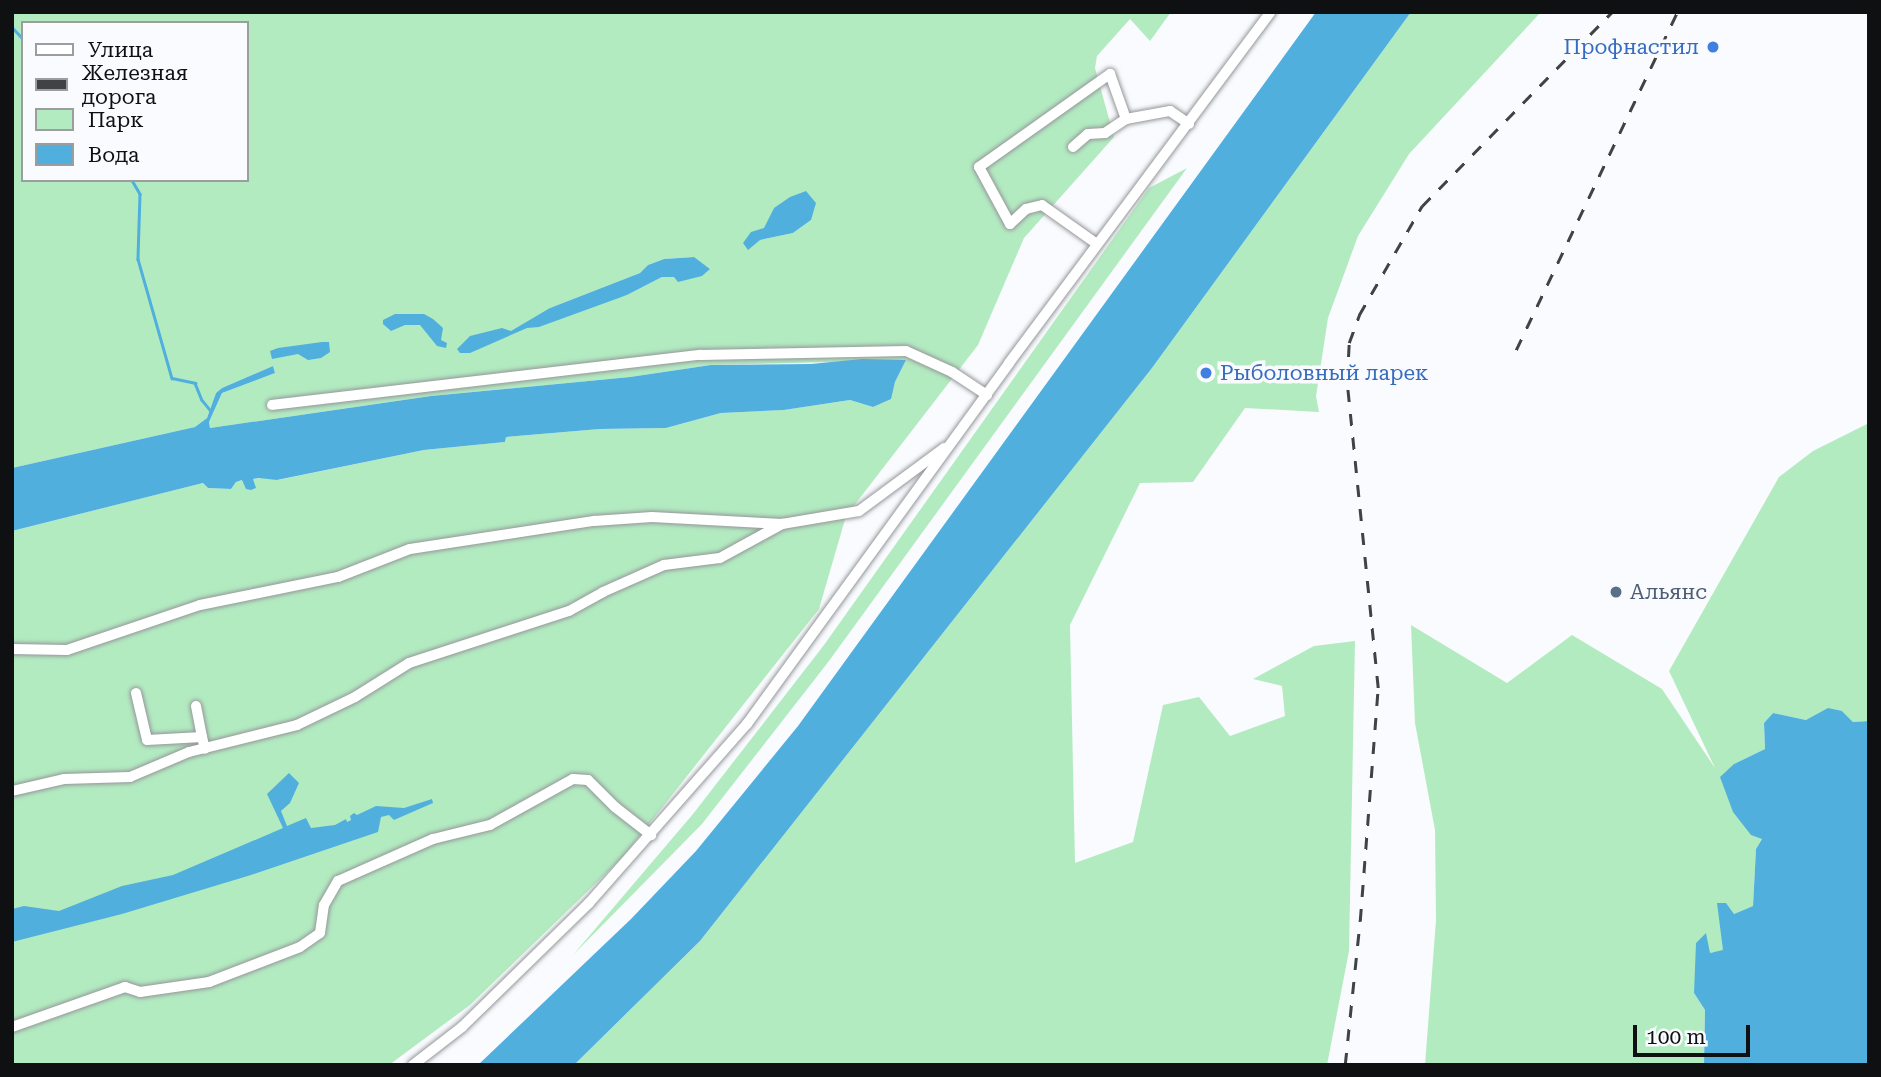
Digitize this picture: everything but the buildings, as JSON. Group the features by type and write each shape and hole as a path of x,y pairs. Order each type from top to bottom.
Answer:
{"street":[{"path":"414,1065 461,1027 520,972 651,835 747,724 1097,244 1271,12"},
{"path":"1097,244 1042,205 1026,209 1010,224 979,167 1110,74 1126,119"},
{"path":"1073,147 1088,134 1105,133 1126,119 1170,111 1189,124"},
{"path":"272,405 700,355 906,351 952,372 987,395"},
{"path":"12,649 68,650 200,605 338,577 410,548 617,519 677,518 782,524 859,511 951,443"},
{"path":"12,791 64,779 130,777 189,752 297,725 355,697 409,663 569,611 664,565 720,558 782,524"},
{"path":"136,693 147,740"},
{"path":"196,706 205,750"},
{"path":"135,743 202,737"},
{"path":"12,1027 125,987 140,992 209,982 300,947 320,933 324,905 338,881 433,839 490,825 573,779 588,780 615,807 651,835"}],"green space":[{"path":"12,12 1171,12 1150,41 1130,19 1097,56 1095,68 1114,137 1024,238 978,345 846,516 819,609 623,857 470,1005 389,1065 12,1065 12,531 203,483 208,488 231,489 236,482 242,480 272,477 278,480 424,450 505,442 506,437 600,429 666,428 721,413 784,410 850,400 873,407 890,399 906,360 711,365 630,377 431,396 210,428 209,422 222,393 275,373 273,366 222,388 216,393 207,418 195,427 12,468","holes":["774,208 811,220 793,233 760,240","693,257 710,269 662,277 627,295 591,306 550,308 640,273 648,265 664,259"]},
{"path":"1411,12 1541,12 1409,154 1358,236 1328,318 1316,396 1319,412 1245,408 1193,482 1140,483 1070,625 1075,863 1133,842 1163,705 1199,697 1230,736 1285,716 1282,686 1253,679 1314,646 1355,641 1349,951 1327,1065 574,1065 700,941 1152,368"},
{"path":"1187,168 829,661 702,824 573,955 693,814 824,645 1149,188"},
{"path":"1869,423 1869,721 1853,722 1842,711 1806,720 1773,713 1764,723 1765,749 1734,764 1762,839 1756,849 1753,906 1734,914 1723,951 1710,953 1694,993 1705,1010 1704,1065 1425,1065 1436,920 1435,830 1415,723 1411,625 1507,683 1572,635 1662,689 1715,768 1669,671 1779,477 1813,451"}],"water":[{"path":"1316,12 1411,12 1152,368 700,941 574,1065 478,1065 631,919 696,851 798,726"},
{"path":"806,191 816,203 811,220 793,233 760,240 748,250 743,243 751,232 764,228 774,208 790,197"},
{"path":"694,257 710,269 702,276 678,282 674,277 662,277 627,295 539,327 527,328 470,353 460,353 457,349 470,336 502,328 511,331 550,308 640,273 648,265 664,259"},
{"path":"395,314 424,314 433,319 443,328 441,340 447,343 446,348 437,346 420,325 405,325 391,331 383,324 383,320"},
{"path":"329,342 330,352 321,358 308,360 298,354 272,359 270,351 278,348"},
{"path":"862,359 906,360 895,382 891,399 873,407 850,400 784,410 721,413 666,428 600,429 506,437 505,442 424,450 277,480 253,479 256,488 251,490 246,489 242,480 236,482 231,489 208,488 203,483 12,531 12,468 195,427 207,418 216,393 222,388 273,366 275,373 222,393 209,422 210,428 431,396 630,377 711,365 811,364"},
{"path":"1828,708 1842,711 1853,722 1869,721 1869,1065 1704,1065 1705,1010 1694,993 1696,943 1706,933 1710,953 1723,950 1717,903 1726,903 1734,914 1753,906 1756,849 1762,839 1751,835 1733,812 1720,777 1734,764 1765,749 1764,723 1773,713 1806,720"},
{"path":"289,773 299,783 290,803 281,811 287,826 306,818 311,828 335,825 346,819 347,822 351,820 350,816 354,813 357,815 376,806 404,808 432,799 433,803 394,820 389,815 381,817 378,832 251,875 122,914 12,942 12,909 24,906 59,911 122,886 173,875 283,828 267,794"}],"waterway":[{"path":"12,27 21,37"},
{"path":"133,182 140,194 138,259 172,378 195,383 202,400 211,411"}],"railway":[{"path":"1345,1065 1360,921 1378,688 1347,381 1349,343 1359,315 1422,206 1612,12"},
{"path":"1516,350 1677,12"}],"place":[{"name":"Профнастил","path":"1713,47"},
{"name":"Рыболовный ларек","path":"1206,373"},
{"name":"Альянс","path":"1616,592"}]}
